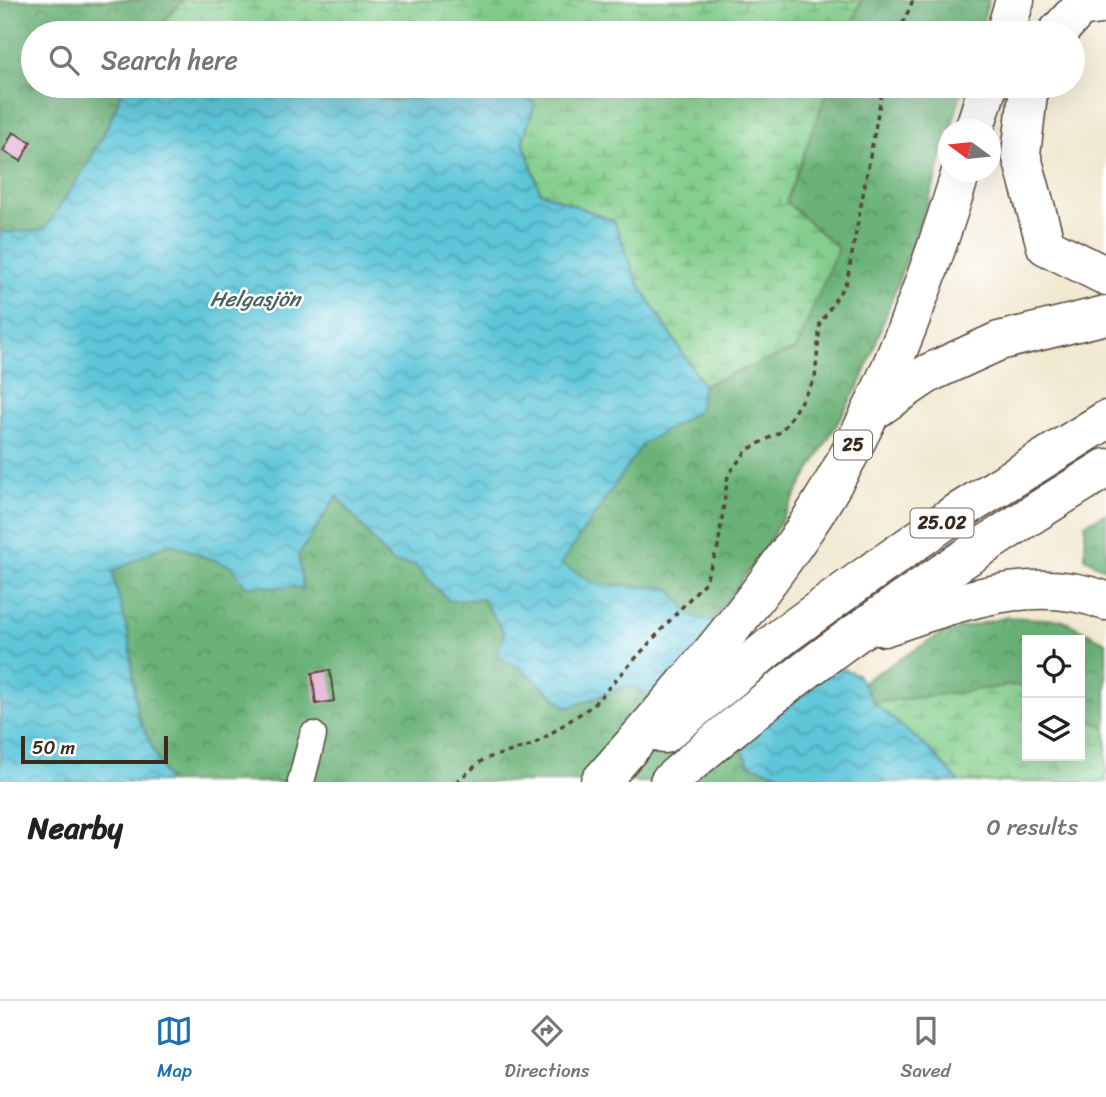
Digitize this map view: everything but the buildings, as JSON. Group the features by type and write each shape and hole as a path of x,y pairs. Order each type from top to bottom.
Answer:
{"highway":[{"path":"1009,21 1015,0"},
{"path":"1069,21 1080,8 1106,4"},
{"path":"978,119 984,98"},
{"path":"1028,98 1021,154 1046,246 1106,276"},
{"name":"25","path":"600,782 650,736 798,538 832,483 870,414 901,346 933,261 958,182"},
{"path":"870,414 929,373 999,341 1106,315"},
{"name":"25.02","path":"611,782 650,736 783,636 952,516 1106,420"},
{"path":"675,777 838,645 976,549 1106,468"},
{"path":"838,645 940,608 1014,590 1076,592 1106,601"}],"lane":[{"path":"302,782 313,735"}],"path":[{"path":"903,21 913,0"},
{"path":"456,782 484,759 533,745 592,706 705,582 718,547 728,475 747,450 782,431 815,379 820,324 847,281 881,98"}],"green space":[{"path":"0,0 183,0 164,21 21,21 21,98 119,98 99,143 44,231 0,230"},
{"path":"183,0 861,0 853,21 164,21"},
{"path":"861,0 989,0 983,21 853,21"},
{"path":"381,98 407,98 394,101"},
{"path":"528,98 825,98 786,202 838,248 796,349 703,385 638,283 614,221 540,192 523,140 535,104"},
{"path":"825,98 960,98 954,119 938,119 938,170 935,182 862,380 767,545 711,623 690,615 669,588 596,584 560,564 643,443 698,411 703,385 796,349 786,202"},
{"path":"337,495 391,562 415,565 449,601 482,599 504,632 498,657 521,668 568,708 630,685 741,748 750,765 780,774 791,782 168,782 137,714 129,637 112,572 169,543 231,566 246,586 303,587 298,556"},
{"path":"1106,513 1106,569 1085,558 1085,524"},
{"path":"1007,617 1062,620 1106,642 1106,728 1085,718 1085,635 1022,635 1022,688 1017,685 874,703 862,682 943,633"},
{"path":"1017,685 1022,688 1022,761 1085,761 1085,718 1106,728 1106,782 959,782 931,751 874,703"}],"water":[{"name":"Helgasjön","path":"119,98 381,98 394,101 406,98 528,98 535,104 523,140 540,192 614,221 638,283 703,385 698,411 643,444 561,564 596,584 669,588 690,615 857,674 874,703 931,751 959,782 791,782 780,774 750,765 741,748 630,685 568,708 521,668 497,657 504,632 482,599 449,601 415,565 391,562 337,496 298,556 303,588 246,586 231,566 169,543 112,572 129,637 137,714 168,782 0,782 0,230 44,230 99,143"}]}
